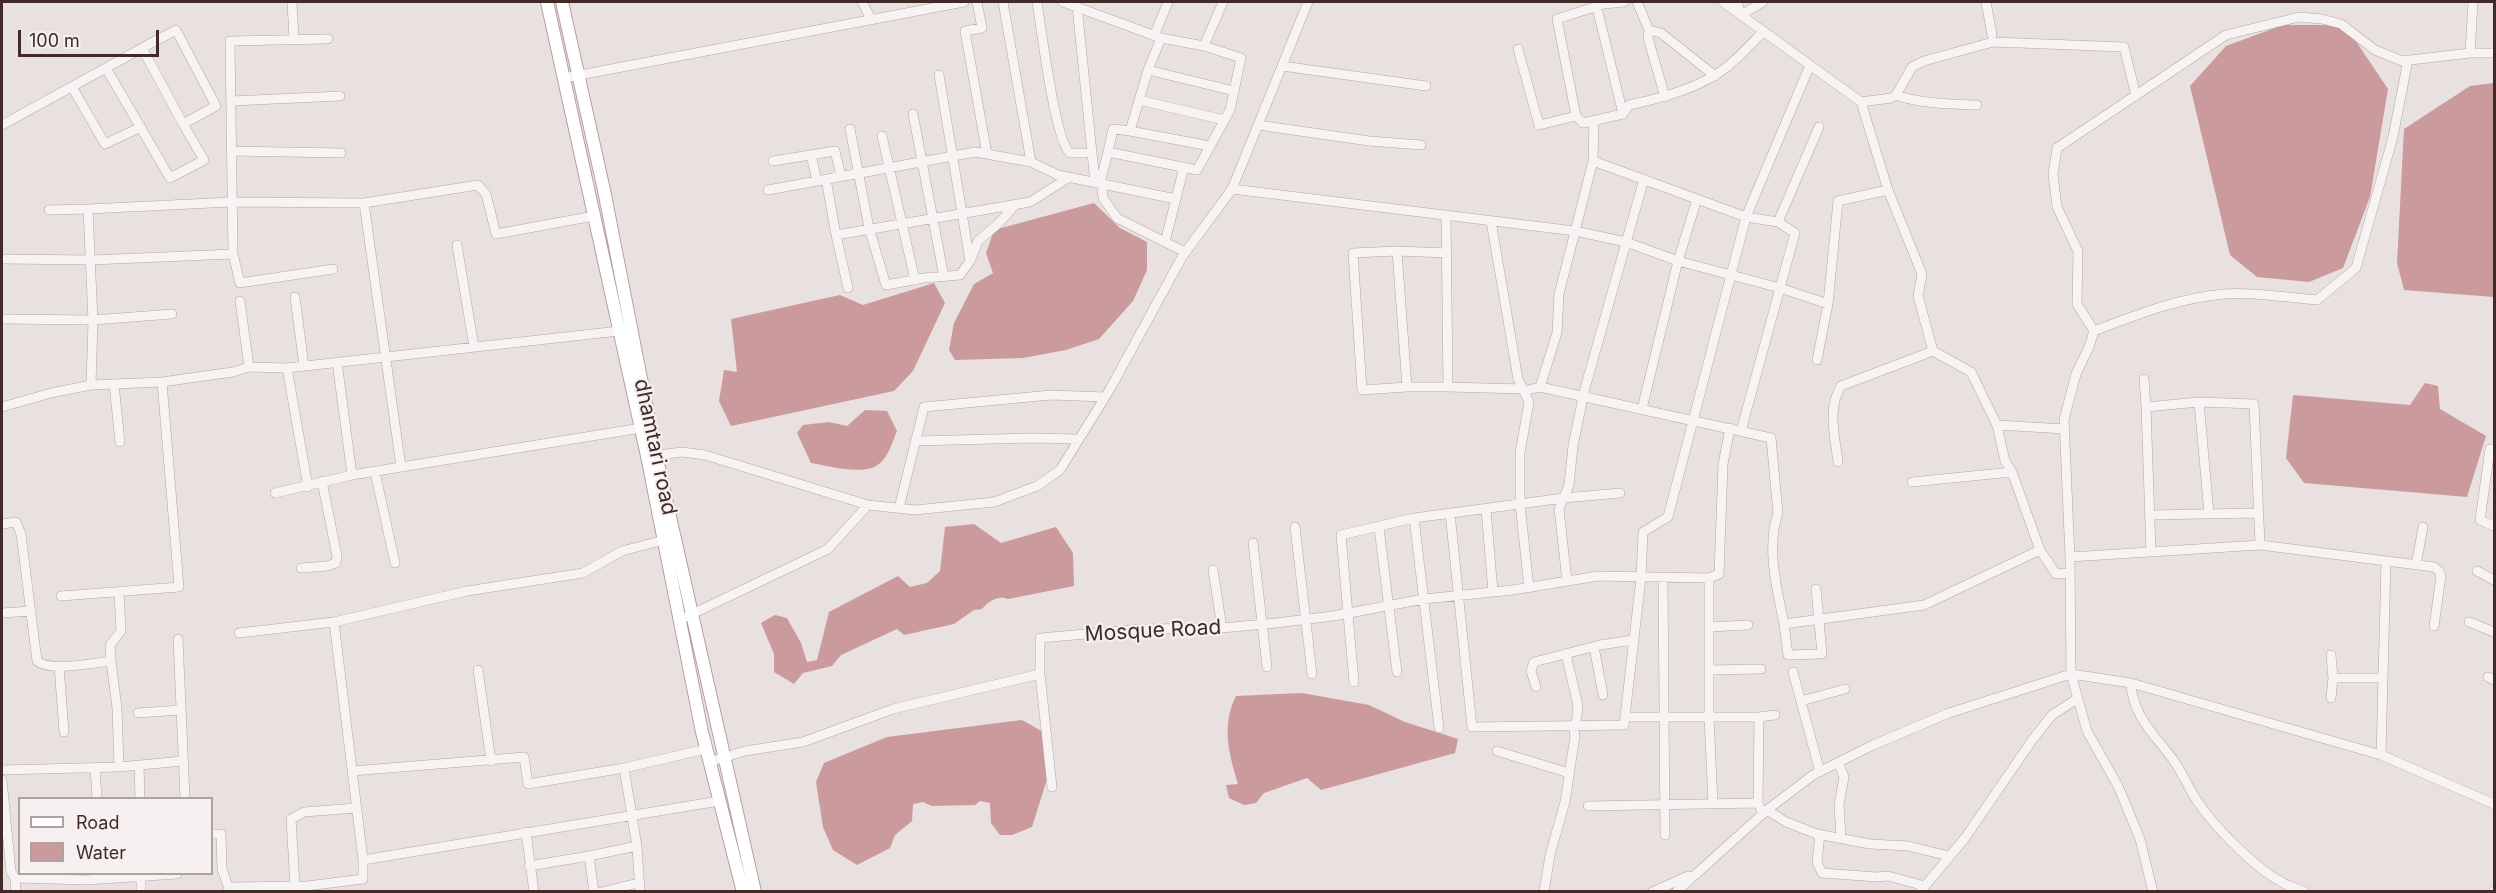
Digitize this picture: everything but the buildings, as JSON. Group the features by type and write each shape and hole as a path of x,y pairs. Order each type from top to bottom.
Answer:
{"main road":[{"path":"547,2 641,428 651,456 664,540 685,618 706,749 743,891"},
{"name":"dhamtari road","path":"562,2 604,190 651,456 685,618 723,758 755,891"}],"street":[{"path":"292,2 294,39"},
{"path":"862,2 872,19"},
{"path":"908,2 914,11"},
{"path":"564,78 964,2"},
{"path":"977,2 982,28 965,32 987,154"},
{"path":"1003,2 1031,162"},
{"path":"1037,2 1053,100 1065,149 1070,153 1092,153"},
{"path":"1063,2 1158,37 1204,46 1241,57 1230,110 1197,170 1108,152"},
{"path":"1130,131 1168,2"},
{"path":"1204,46 1223,2"},
{"path":"651,456 682,452 705,454 868,505 915,510 994,502 1036,486 1060,470 1105,397 1185,252 1232,189 1308,2"},
{"path":"1624,2 1557,20 1576,116 1583,123 1623,114 1629,105 1665,97 1715,76 1729,66 1764,31"},
{"path":"1637,2 1649,30 1648,38 1665,97"},
{"path":"1723,2 1862,102 1888,190 1922,274 1918,296 1934,351 1971,372 1996,425 2005,461 2012,472 2040,550 2056,574 2070,573"},
{"path":"1737,2 1741,15"},
{"path":"1741,15 1763,2"},
{"path":"1986,2 1992,35"},
{"path":"2470,53 2474,2"},
{"path":"1077,6 1092,153 1103,198 1117,218 1185,252"},
{"path":"1597,8 1623,114"},
{"path":"2153,891 2140,839 2128,808 2086,731 2071,674 2070,557 2064,420 2076,374 2094,331 2078,304 2078,251 2057,207 2053,174 2057,148 2226,35 2299,17 2322,18 2341,24 2375,50 2402,61 2470,53 2494,53"},
{"path":"2,125 176,30 216,106 183,124"},
{"path":"1649,30 1661,33 1715,76"},
{"path":"328,39 230,41 233,254 240,283 333,269"},
{"path":"1862,102 1892,98 1912,67 1924,60 1993,42 2124,47 2136,96"},
{"path":"106,68 170,178 204,160 142,48"},
{"path":"1518,49 1539,125 1576,116"},
{"path":"2094,331 2162,305 2225,293 2317,300 2356,268 2393,137 2408,60"},
{"path":"1450,513 1472,727 1624,724 1641,578 1643,532 1668,517 1746,216 1810,65"},
{"path":"1282,66 1426,86"},
{"path":"1148,70 1234,91"},
{"path":"939,75 964,213 970,261"},
{"path":"72,87 105,144 141,127"},
{"path":"1896,95 1953,104 1977,105"},
{"path":"232,101 340,96"},
{"path":"1139,100 1224,120"},
{"path":"913,114 944,277"},
{"path":"1540,387 1557,333 1559,294 1593,161 1594,120"},
{"path":"1258,125 1369,141 1421,145"},
{"path":"1779,222 1818,127"},
{"path":"850,129 869,228 886,285 960,275 970,261 978,241 1016,204"},
{"path":"1098,182 1113,129 1210,146"},
{"path":"882,136 915,280"},
{"path":"231,151 341,153"},
{"path":"773,161 835,151 841,176"},
{"path":"768,190 975,152 1031,162 1068,178 1176,199"},
{"path":"811,155 821,180 848,288"},
{"path":"1593,161 1746,216 1779,222 1795,233 1741,431"},
{"path":"1165,242 1184,167"},
{"path":"836,235 1030,202 1068,178"},
{"path":"1567,581 1559,509 1569,485 1573,446 1583,396 1644,179"},
{"path":"49,210 232,202 364,203 478,185 486,194 496,234 594,216"},
{"path":"1232,189 1575,231 1626,242 1678,261 1780,288 1828,304"},
{"path":"1817,360 1828,304 1838,201 1888,190"},
{"path":"1642,409 1678,261 1697,199"},
{"path":"364,203 401,467"},
{"path":"88,209 92,260 91,385"},
{"path":"1446,215 1448,387"},
{"path":"1491,220 1518,379 1529,402 1520,453 1520,504 1529,588"},
{"path":"457,244 474,347"},
{"path":"1447,253 1396,251 1353,253 1362,390 1407,387 1523,390 1540,387 1771,438 1778,513 1774,524 1774,575 1785,624 1788,655 1822,654 1816,589"},
{"path":"1396,251 1407,387"},
{"path":"2,259 92,260 233,254"},
{"path":"295,297 304,366"},
{"path":"240,301 249,367"},
{"path":"2,319 93,320 172,314"},
{"path":"2,406 91,385 162,382 233,372 249,367 287,368 619,331"},
{"path":"1838,462 1832,413 1835,396 1841,386 1934,351"},
{"path":"337,362 352,475"},
{"path":"287,368 308,487"},
{"path":"2144,379 2151,552"},
{"path":"61,596 179,587 162,382"},
{"path":"114,384 120,442"},
{"path":"899,508 924,407 1051,395 1105,397"},
{"path":"2146,407 2199,402 2254,404 2260,544"},
{"path":"2199,402 2209,514"},
{"path":"1996,425 2065,429"},
{"path":"275,493 352,475 641,428"},
{"path":"1713,804 1709,717 1709,578 1719,574 1723,464 1730,428"},
{"path":"915,441 1079,439"},
{"path":"2494,449 2490,449 2480,520 2494,526"},
{"path":"375,471 395,563"},
{"path":"1912,482 2012,472"},
{"path":"302,568 336,563 337,556 322,481"},
{"path":"1354,682 1341,535 1379,528 1414,518 1564,498 1620,494"},
{"path":"685,618 828,549 868,505"},
{"path":"1486,509 1493,592"},
{"path":"2149,515 2259,513"},
{"path":"1414,518 1439,728"},
{"path":"2,524 16,522 21,534 37,662 43,666 59,666 111,662"},
{"path":"2416,565 2423,526"},
{"path":"1295,527 1312,674"},
{"path":"1379,528 1398,672"},
{"path":"239,633 334,622 467,591 583,573 622,551 664,540"},
{"path":"1252,543 1267,667"},
{"path":"2070,557 2260,544 2434,567 2441,576 2434,626"},
{"path":"1785,624 1924,605 2040,550"},
{"path":"2382,755 2386,561"},
{"path":"1213,570 1222,628"},
{"path":"2477,571 2494,580"},
{"name":"Mosque Road","path":"1041,674 1040,638 1142,629 1222,628 1262,624 1348,613 1424,599 1529,588 1598,576 1709,578"},
{"path":"1663,578 1665,835"},
{"path":"119,592 122,625 119,635 110,645 117,708 119,767"},
{"path":"2,612 31,611"},
{"path":"213,834 221,834 222,869 230,889 295,886 363,879 363,860 334,622"},
{"path":"2469,622 2494,632"},
{"path":"1709,627 1748,625"},
{"path":"178,639 185,797"},
{"path":"1536,687 1531,671 1534,662 1634,640"},
{"path":"1594,647 1603,695"},
{"path":"1546,891 1550,855 1565,802 1578,706 1566,654"},
{"path":"2331,655 2331,698"},
{"path":"59,666 64,732"},
{"path":"1709,670 1761,669"},
{"path":"478,670 491,761"},
{"path":"1793,672 1820,772"},
{"path":"710,762 745,751 803,742 893,709 1041,674 1052,787"},
{"path":"1676,891 1765,812 1820,772 1838,762 1949,713 2071,674 2131,683 2382,755 2494,804"},
{"path":"2332,678 2383,678"},
{"path":"2131,683 2132,697 2144,723 2176,763 2199,805 2228,837 2279,881 2305,891"},
{"path":"1801,701 1845,689"},
{"path":"1820,834 1817,862 1822,873 1888,876 1923,889 2052,715 2077,699"},
{"path":"138,713 180,710"},
{"path":"1625,717 1775,715"},
{"path":"1759,717 1758,803 1765,812 1820,834 1870,844 1908,846 1949,856"},
{"path":"352,771 524,757 528,784 624,768 706,749"},
{"path":"1497,751 1569,772"},
{"path":"2,770 119,767 183,761"},
{"path":"1838,762 1844,777 1839,805 1840,838"},
{"path":"139,766 140,797"},
{"path":"95,768 97,797"},
{"path":"601,891 639,887 637,846 624,768"},
{"path":"2,780 11,872 15,878 16,891"},
{"path":"363,860 719,801"},
{"path":"1587,806 1758,803"},
{"path":"295,886 291,819 294,815 304,812 356,808"},
{"path":"526,832 534,891"},
{"path":"529,866 637,846"},
{"path":"589,856 594,891"},
{"path":"213,870 222,869"},
{"path":"1652,891 1698,871"},
{"path":"15,878 86,880 141,875 141,891"},
{"path":"86,880 87,891"}],"water":[{"path":"2283,25 2345,25 2388,89 2370,197 2343,268 2309,282 2257,277 2230,255 2190,86 2226,46"},
{"path":"2494,83 2494,297 2404,290 2397,263 2404,129 2470,86"},
{"path":"1094,203 1120,228 1147,242 1147,270 1133,301 1099,339 1066,350 1023,358 955,360 949,350 954,323 974,284 993,273 986,253 994,230"},
{"path":"934,283 945,303 913,371 894,391 731,426 719,401 724,370 737,372 731,319 840,295 863,305"},
{"path":"2425,383 2438,386 2440,409 2486,436 2467,497 2304,483 2286,458 2293,395 2410,405"},
{"path":"865,410 887,411 897,431 888,453 879,464 873,468 856,470 811,463 797,433 803,425 829,422 847,426"},
{"path":"974,524 1001,543 1056,527 1073,553 1074,586 1008,599 997,598 954,624 904,635 897,629 841,655 832,666 803,673 794,684 774,672 774,654 761,623 775,615 787,618 801,643 807,662 817,660 829,612 898,576 910,587 927,583 940,571 945,527"},
{"path":"1302,693 1369,705 1405,722 1458,739 1455,753 1321,790 1307,778 1264,793 1256,803 1244,805 1229,798 1226,785 1238,784 1228,740 1231,707 1236,696"},
{"path":"1022,720 1045,733 1048,776 1032,827 1012,835 1000,835 991,823 990,803 980,801 975,805 932,806 923,802 913,804 912,821 895,835 890,848 857,865 833,850 823,827 816,782 824,763 887,737"}]}
